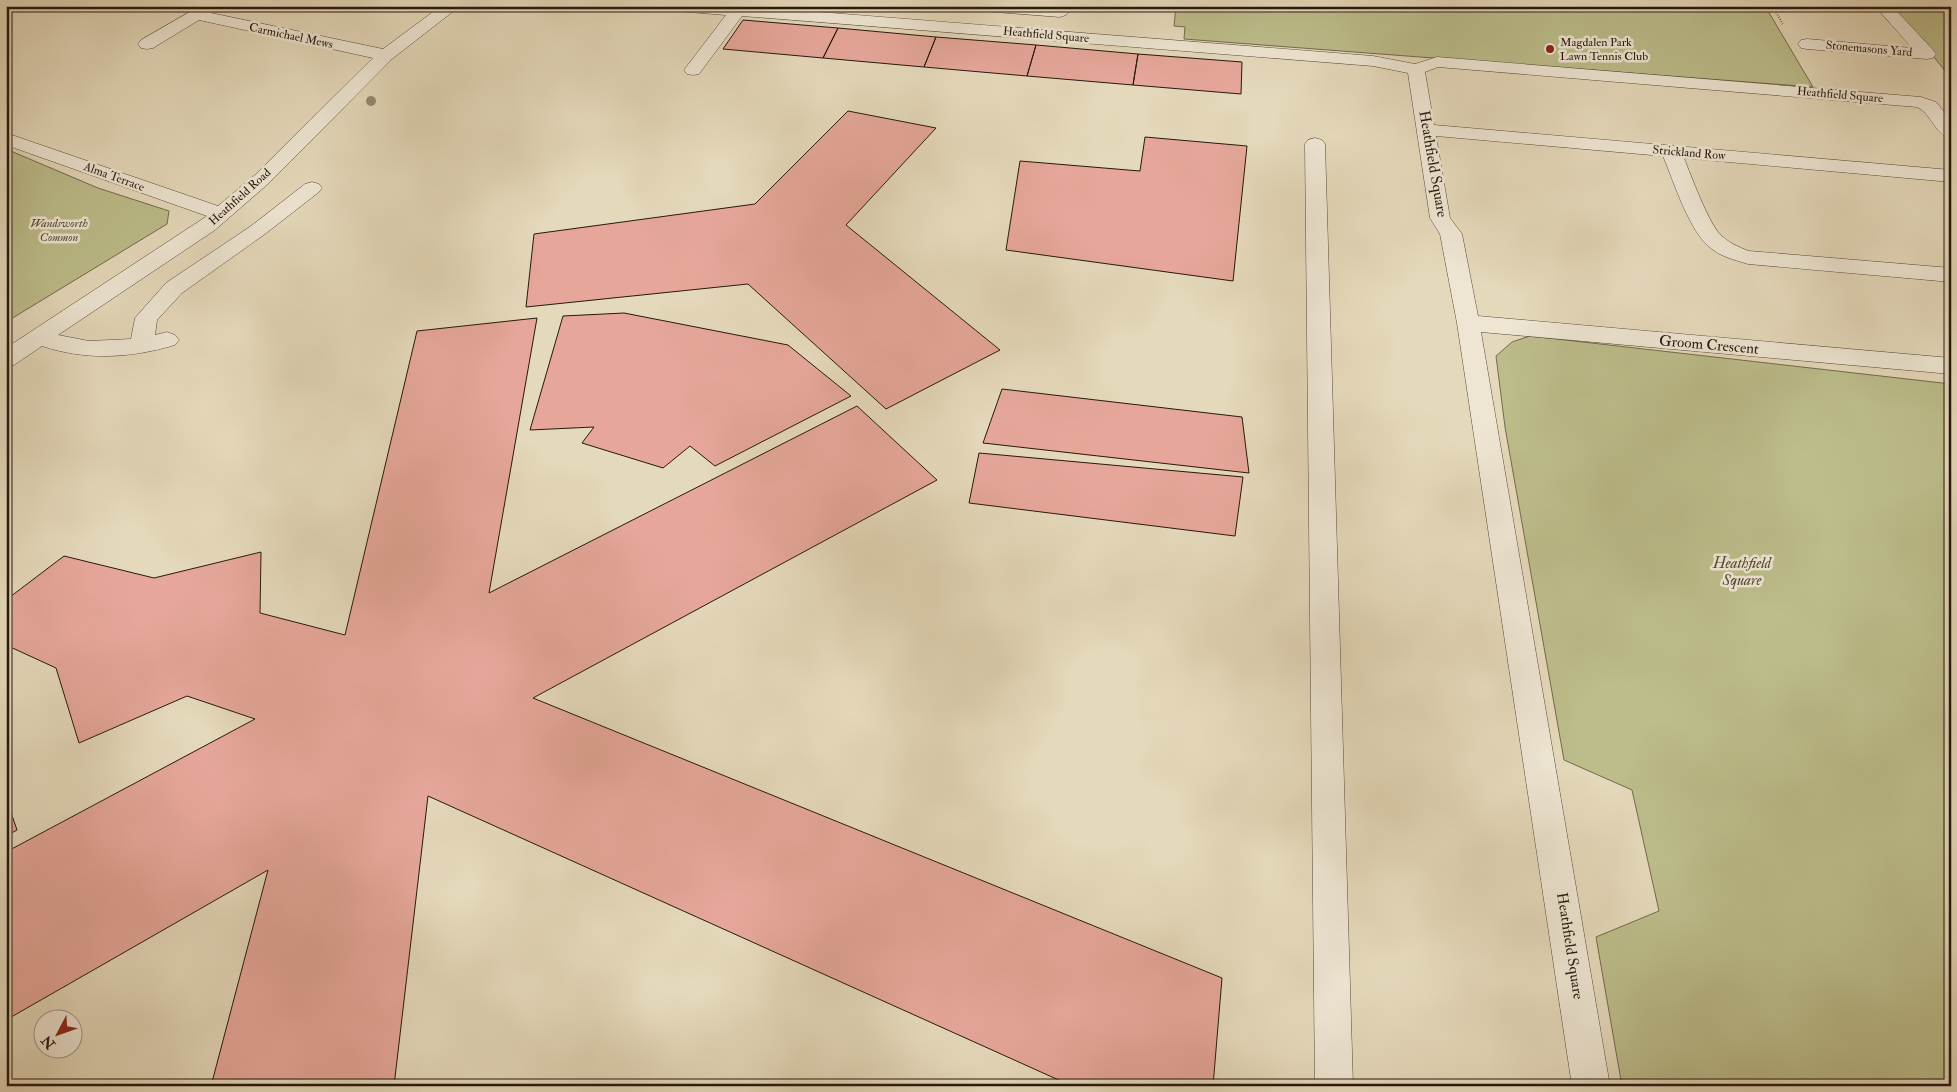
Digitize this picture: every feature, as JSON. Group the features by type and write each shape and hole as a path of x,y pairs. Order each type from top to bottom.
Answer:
{"street":[{"path":"147,44 212,6"},
{"name":"Heathfield Road","path":"6,359 200,232 262,179 386,55 452,6"},
{"name":"Heathfield Square","path":"676,6 1373,61 1416,69 1438,62 1921,102 1930,106 1951,133"},
{"path":"982,6 1061,15"},
{"name":"Stonemasons Yard","path":"1807,44 1927,54 1883,6"},
{"path":"693,70 736,11"},
{"name":"Carmichael Mews","path":"196,15 386,55"},
{"name":"Heathfield Square","path":"1416,69 1428,130 1440,218 1451,234 1468,323 1591,1086"},
{"name":"Strickland Row","path":"1428,130 1951,176"},
{"name":"Alma Terrace","path":"6,139 222,214"},
{"path":"1315,144 1334,1086"},
{"path":"1671,152 1706,232 1713,240 1730,251 1748,257 1951,275"},
{"path":"142,345 146,318 153,308 174,288 258,230 312,188"},
{"name":"Groom Crescent","path":"1468,323 1951,366"},
{"path":"40,337 78,349 100,351 167,340"}],"green space":[{"name":"Magdalen Park Lawn Tennis Club","path":"1176,6 1765,6 1813,87 1184,39 1185,27 1174,26"},
{"path":"1892,6 1951,6 1951,78"},
{"name":"Wandsworth Common","path":"6,149 98,188 169,211 167,224 6,322"},
{"name":"Heathfield Square","path":"1530,336 1951,384 1951,1086 1622,1086 1596,937 1659,911 1632,790 1564,760 1505,427 1496,356 1512,342"}],"building":[{"path":"743,20 838,28 823,58 723,49"},
{"path":"838,28 936,37 924,67 823,58"},
{"path":"936,37 1036,45 1027,76 924,67"},
{"path":"1036,45 1138,54 1133,85 1027,76"},
{"path":"1138,54 1242,62 1241,94 1133,85"},
{"path":"848,111 936,128 846,225 1000,350 886,409 748,284 526,307 534,234 755,204"},
{"path":"1145,137 1247,146 1233,281 1006,250 1020,161 1140,171"},
{"path":"624,313 788,345 851,396 715,466 690,446 663,468 582,443 594,427 530,430 563,316"},
{"path":"537,318 489,593 857,406 937,480 533,698 1222,978 1213,1086 1072,1086 428,796 394,1086 211,1086 268,870 6,1020 6,852 255,719 187,696 79,743 56,668 6,645 6,600 64,556 154,578 261,552 260,613 345,635 417,331"},
{"path":"1002,389 1242,417 1249,473 983,443"},
{"path":"979,453 1243,477 1235,536 969,503"},
{"path":"6,798 17,830 6,836"}],"place":[{"name":"Magdalen Park Lawn Tennis Club","path":"1550,49"}]}
